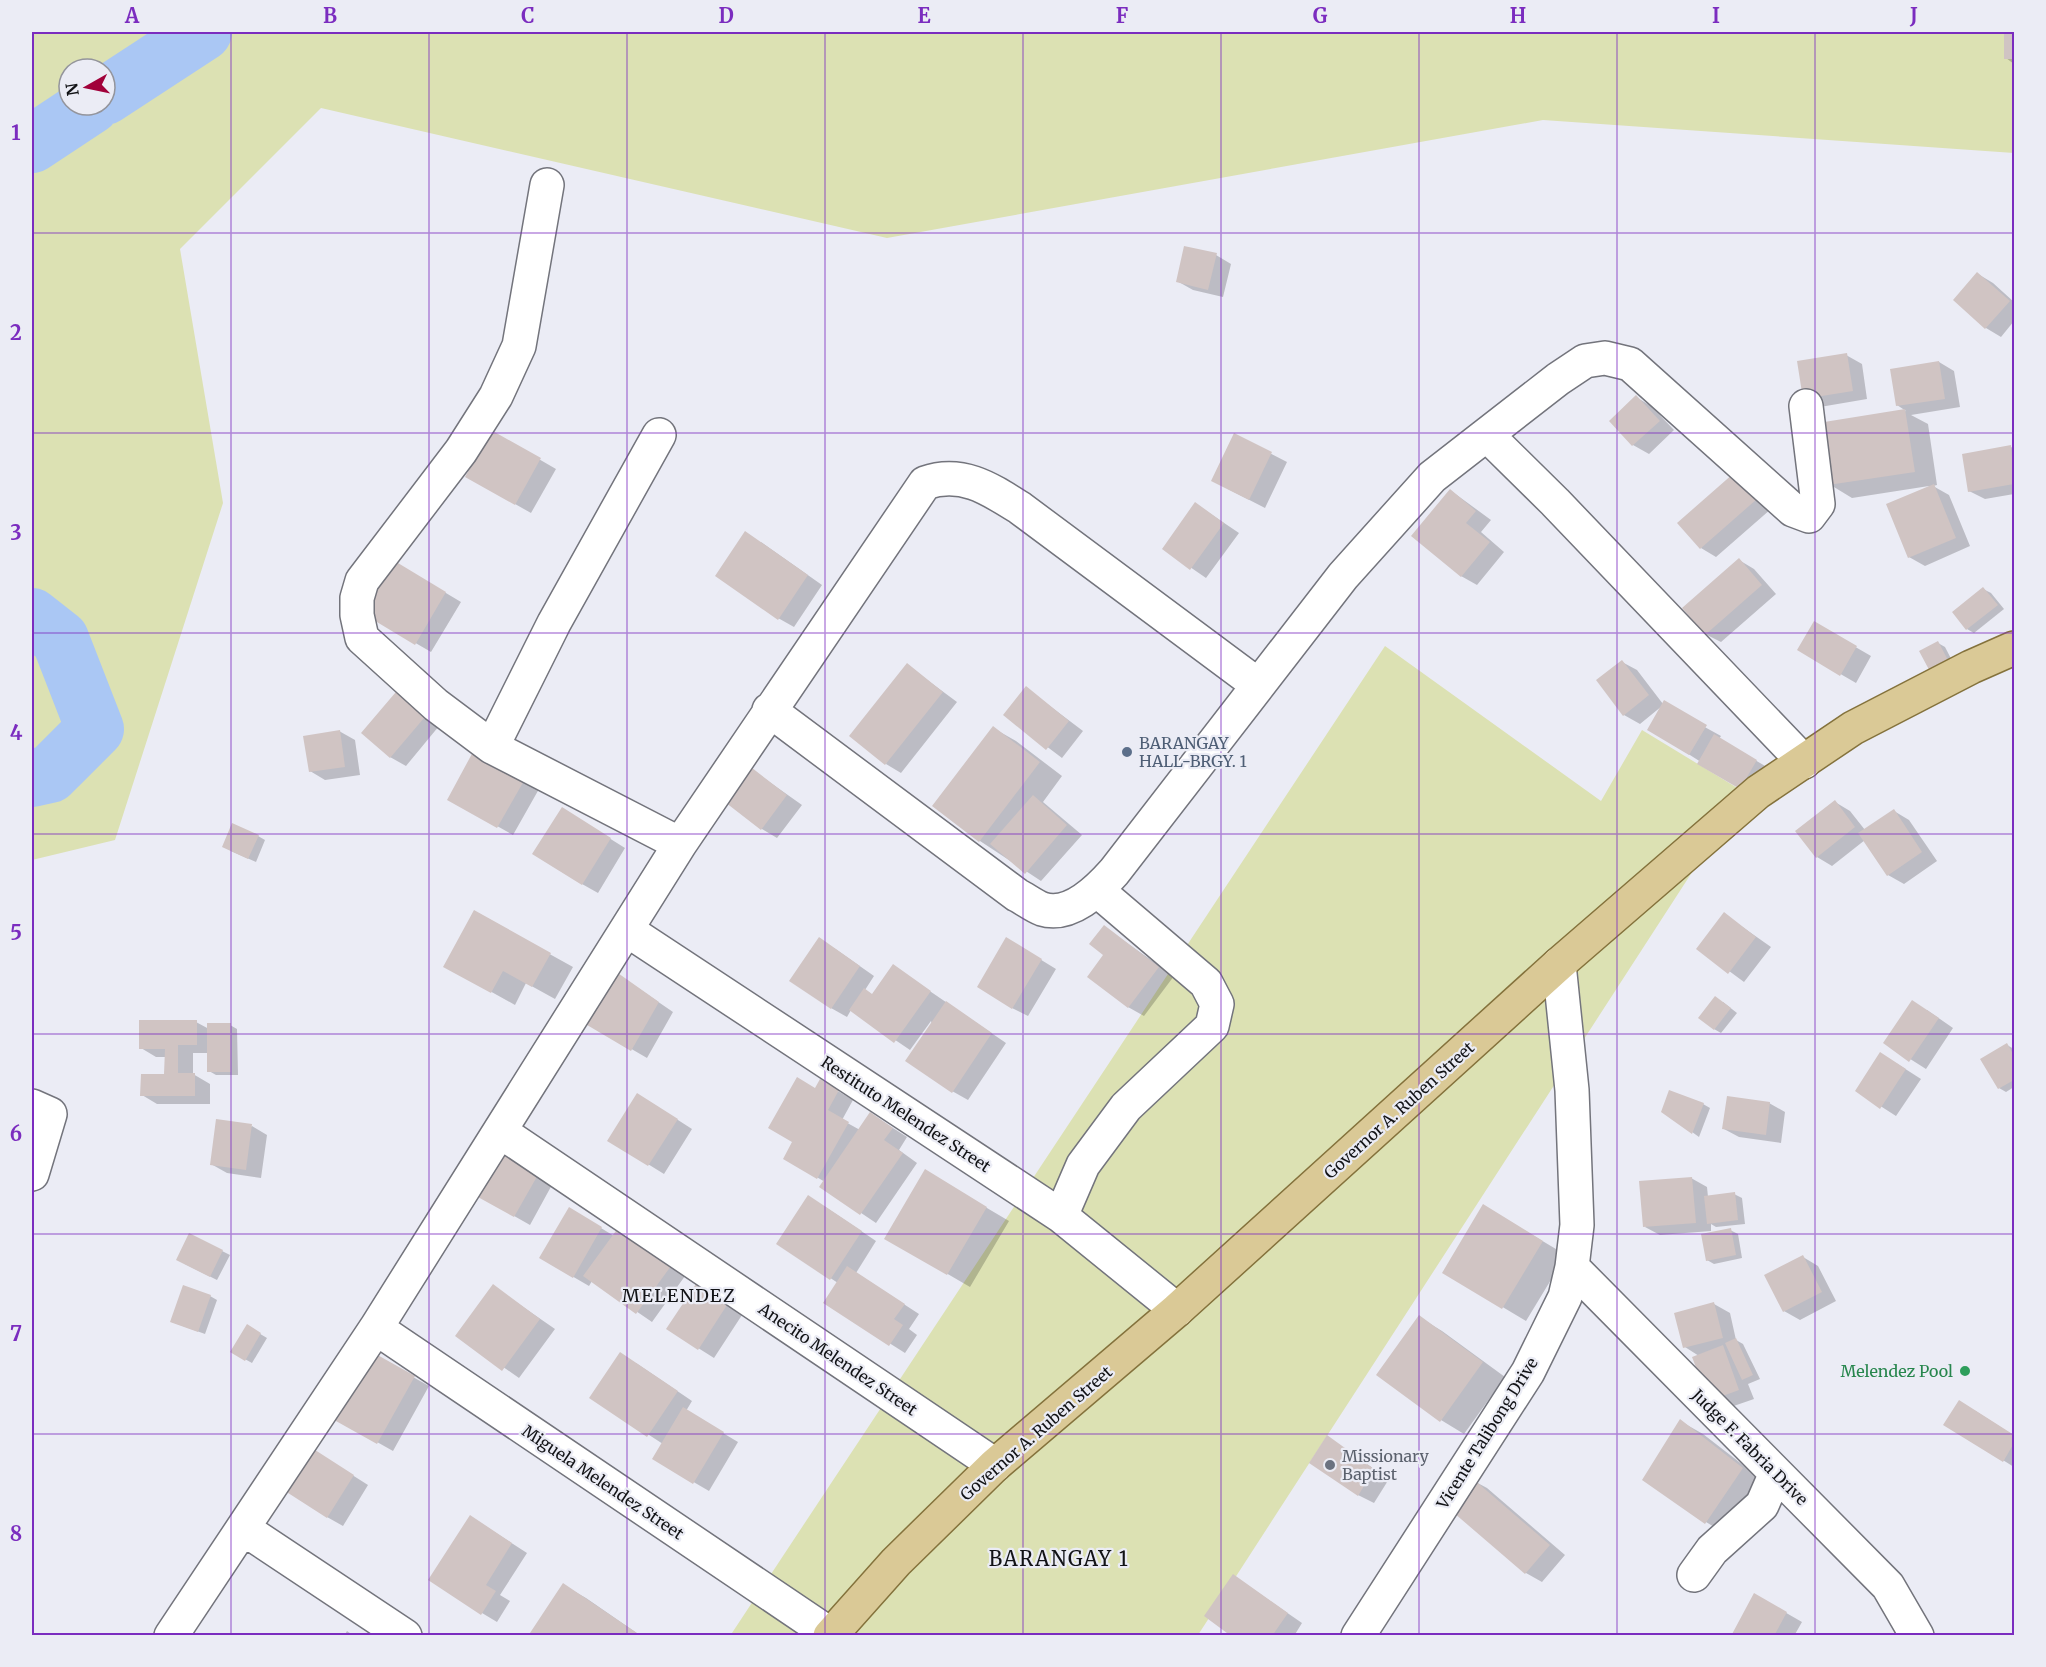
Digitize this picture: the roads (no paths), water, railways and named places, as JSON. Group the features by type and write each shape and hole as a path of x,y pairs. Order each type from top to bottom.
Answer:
{"main road":[{"name":"Governor A. Ruben Street","path":"830,1635 896,1562 995,1465 1176,1310 1559,964 1758,792 1853,728 1971,667 2014,648"}],"street":[{"path":"547,185 519,346 496,396 461,451 362,581 357,598 357,615 362,638 436,705 492,747 680,844"},
{"path":"769,710 1017,895 1044,909 1068,908 1098,891 1343,576 1432,477 1558,379 1585,361 1605,358 1630,364 1792,510 1809,516 1818,504 1806,406"},
{"path":"492,747 554,623 659,435"},
{"path":"1487,435 1555,502 1804,762"},
{"path":"171,1635 244,1529 376,1328 680,844 924,483 951,478 985,486 1020,508 1258,685"},
{"path":"1061,1216 1083,1165 1126,1107 1212,1026 1217,1004 1206,983 1098,891"},
{"name":"Restituto Melendez Street","path":"627,930 1061,1216 1176,1310"},
{"name":"Vicente Talibong Drive","path":"1358,1635 1528,1372 1565,1297 1572,1267 1577,1225 1572,1090 1559,964"},
{"path":"32,1106 50,1114 32,1174"},
{"name":"Anecito Melendez Street","path":"501,1132 995,1465"},
{"name":"Judge F. Fabria Drive","path":"1572,1267 1888,1586 1917,1635"},
{"name":"Miguela Melendez Street","path":"376,1328 830,1635"},
{"path":"1694,1575 1712,1550 1762,1505 1776,1473"},
{"path":"244,1529 405,1635"}],"waterway":[{"path":"117,88 203,32"},
{"path":"32,144 73,117"},
{"path":"32,617 60,639 95,729 50,774 32,778"}],"place":[{"name":"BARANGAY HALL-BRGY. 1","path":"1127,752"},
{"name":"Melendez Pool","path":"1965,1371"},
{"name":"Missionary Baptist","path":"1330,1465"}],"district":[{"name":"MELENDEZ","path":"679,1295"},
{"name":"BARANGAY 1","path":"1059,1558"}]}
